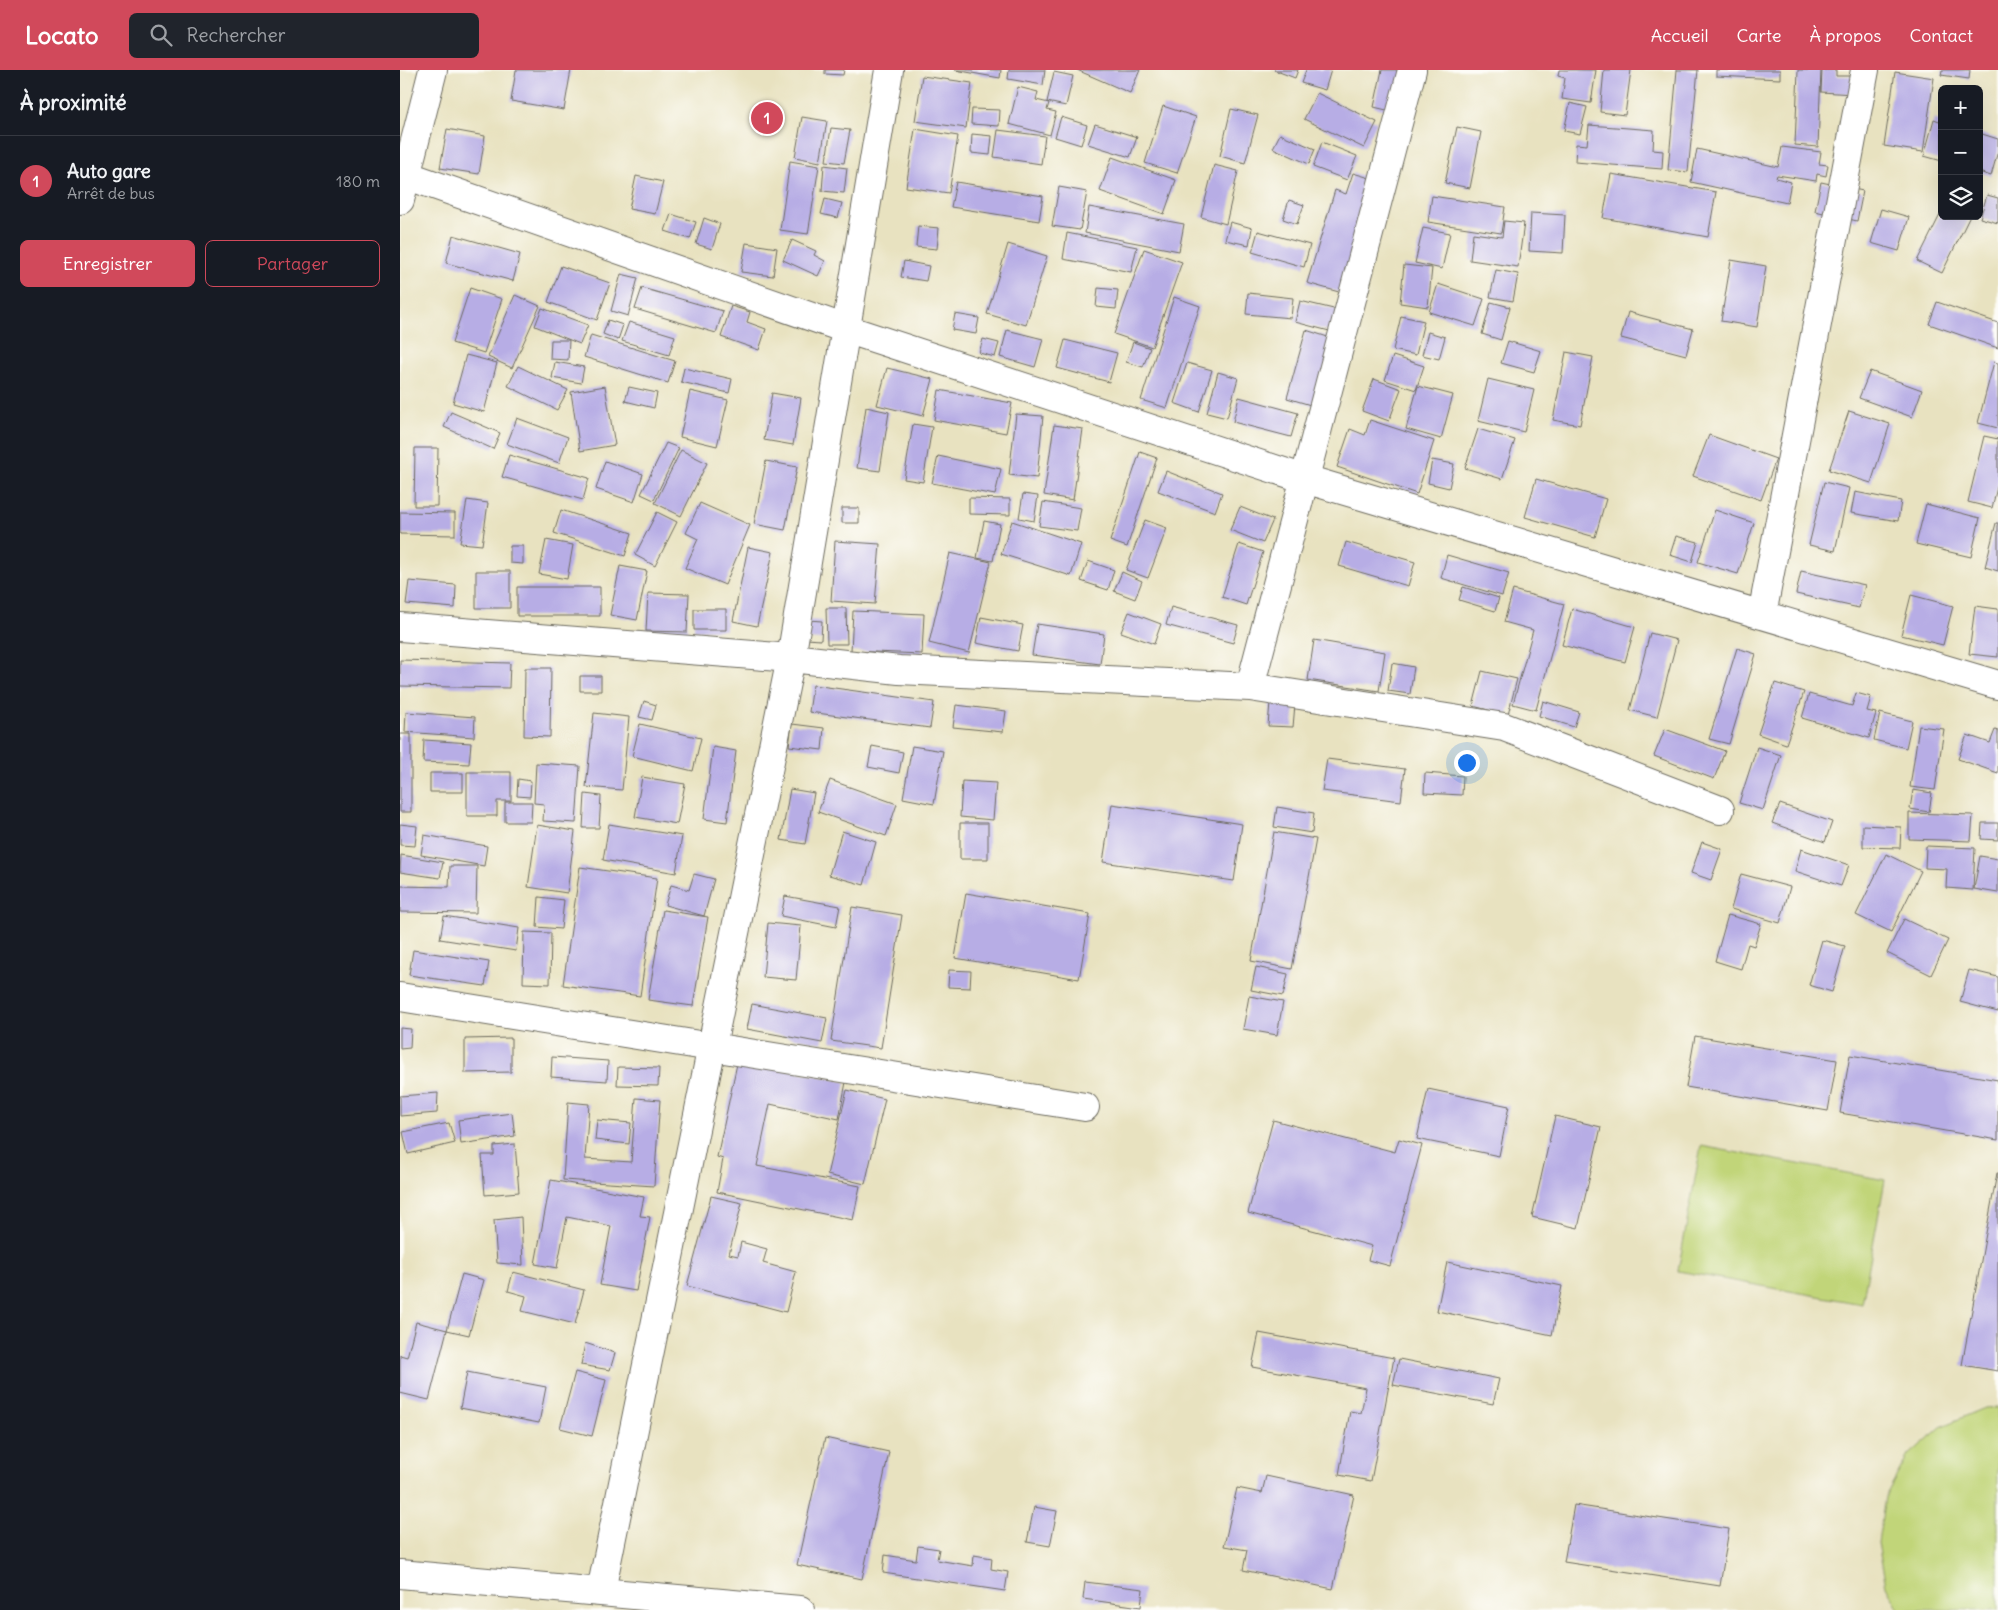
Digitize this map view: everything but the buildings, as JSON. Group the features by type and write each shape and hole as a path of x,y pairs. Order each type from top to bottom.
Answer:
{"street":[{"path":"433,70 402,183 1305,479 1998,685"},
{"path":"601,1590 791,658 889,70"},
{"path":"1250,688 1412,70"},
{"path":"1762,615 1865,70"},
{"path":"400,627 791,658 899,670 1250,688 1504,726 1720,810"},
{"path":"400,997 1085,1106"},
{"path":"400,1574 601,1590 800,1610"}],"green space":[{"path":"1701,1146 1885,1180 1862,1304 1678,1271"},
{"path":"1998,1407 1998,1610 1899,1610 1886,1586 1878,1543 1885,1497 1907,1457 1942,1426 1985,1408"}],"place":[{"name":"Auto gare","path":"767,118"}]}
